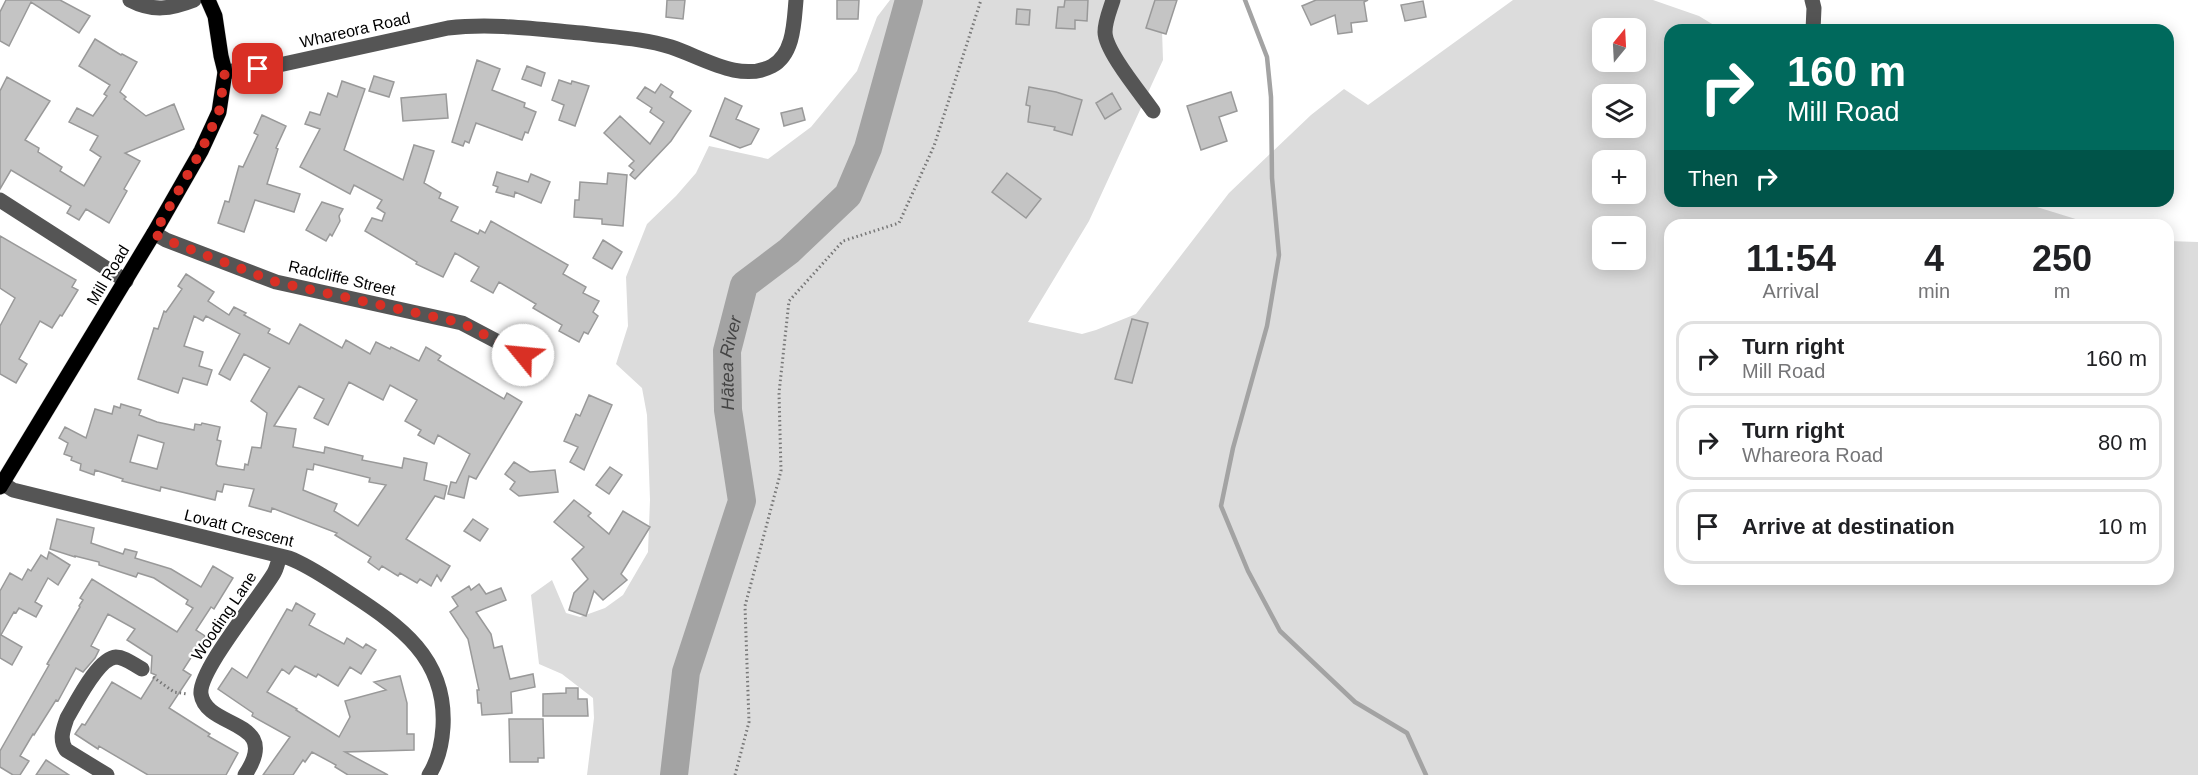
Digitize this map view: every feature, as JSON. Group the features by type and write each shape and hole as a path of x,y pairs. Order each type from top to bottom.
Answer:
{"main road":[{"path":"208,0 215,16 225,72"},
{"name":"Mill Road","path":"1,485 126,281 201,151 219,112 225,72"}],"street":[{"path":"130,0 155,9 178,6 194,0"},
{"name":"Whareora Road","path":"225,72 279,65 471,25 516,27 645,41 749,73 774,65 782,57 791,38 796,0"},
{"path":"1113,0 1107,22 1107,41 1128,76 1154,111"},
{"path":"1812,0 1813,24"},
{"path":"0,200 126,281"},
{"name":"Radcliffe Street","path":"154,234 276,282 462,323 523,355"},
{"name":"Lovatt Crescent","path":"1,485 299,562 386,617 402,630 429,663 441,697 443,715 438,757 429,775"},
{"name":"Wooding Lane","path":"201,696 204,679 275,572 280,556"},
{"path":"107,775 66,750 62,744 64,727 67,718 102,663 116,657 123,658 142,669"},
{"path":"201,696 208,708 247,732 254,740 256,755 245,775"}],"path":[{"path":"735,775 749,722 745,606 781,471 779,393 789,301 843,241 899,223 934,146 981,0"},
{"path":"142,669 174,692 201,696"}],"shaded area":[{"path":"890,0 1161,0 1163,60 1089,221 1028,322 1082,334 1136,314 1229,193 1311,115 1344,89 1368,105 1513,0 1653,0 1699,16 1712,24 1664,24 1664,207 2036,207 2076,219 1664,219 1664,585 2174,585 2174,241 2198,242 2198,775 587,775 594,718 593,698 562,674 539,664 531,595 552,580 566,613 580,617 605,608 623,595 648,552 650,500 647,415 642,388 616,364 628,326 626,277 647,224 696,173 709,146 768,159 811,127 857,71 877,17"}],"building":[{"path":"6,0 60,0 90,16 79,33 31,2 9,46 0,41 0,12"},
{"path":"667,0 685,0 683,19 666,17"},
{"path":"837,0 859,0 858,19 837,19"},
{"path":"1065,0 1088,0 1087,21 1075,20 1075,29 1056,28 1058,7 1064,7"},
{"path":"1155,0 1177,0 1166,34 1146,28"},
{"path":"1316,0 1368,0 1364,2 1367,21 1351,23 1352,32 1338,34 1335,15 1311,25 1302,6"},
{"path":"1423,1 1426,17 1405,21 1401,5"},
{"path":"1017,9 1030,10 1029,25 1016,24"},
{"path":"95,39 137,62 120,92 126,97 124,99 146,116 174,104 184,129 125,153 140,161 109,223 86,209 79,220 67,213 71,206 11,170 0,189 0,91 7,77 50,101 25,140 39,148 38,152 62,167 60,171 84,186 101,157 90,150 98,136 69,122 77,108 93,116 107,96 104,94 110,85 79,66"},
{"path":"477,60 500,69 492,90 525,103 524,107 536,112 528,133 525,132 522,140 476,123 469,143 465,141 463,146 452,142"},
{"path":"527,66 545,73 541,86 522,79"},
{"path":"374,76 394,82 389,97 369,91"},
{"path":"559,80 589,86 575,126 559,120 564,105 552,100"},
{"path":"342,81 365,89 344,150 403,180 414,145 434,151 424,183 441,193 439,198 458,207 451,221 478,234 480,230 485,233 491,221 568,265 563,274 586,287 583,293 599,301 593,312 598,316 588,334 584,332 579,342 559,331 562,325 533,308 536,304 499,282 493,293 471,281 479,267 455,253 443,277 416,264 417,262 365,231 372,218 382,221 385,213 377,208 382,200 354,185 350,194 300,167 320,129 305,124 310,112 320,115 328,93 337,97"},
{"path":"661,84 673,92 670,97 691,111 671,141 635,179 630,175 634,170 629,166 634,161 604,133 620,116 650,144 664,122 650,112 652,108 637,98 645,87 655,93"},
{"path":"1029,87 1082,100 1072,135 1054,130 1055,127 1028,122 1030,106 1026,105"},
{"path":"1231,92 1237,111 1219,117 1227,141 1201,150 1187,106"},
{"path":"1112,93 1121,109 1105,119 1096,103"},
{"path":"446,94 448,118 403,121 401,98"},
{"path":"725,98 742,106 736,119 759,129 751,144 740,148 710,136"},
{"path":"802,108 805,120 784,126 781,113"},
{"path":"262,115 286,126 276,148 278,149 267,184 300,194 294,212 255,200 244,232 218,223 225,201 229,202 239,166 243,167 258,135 254,133"},
{"path":"497,172 528,182 531,174 550,182 541,203 515,192 514,197 496,192 498,187 493,185"},
{"path":"608,173 627,175 623,226 602,224 602,219 574,217 575,200 579,200 580,182 607,184"},
{"path":"1007,173 1041,199 1026,218 992,192"},
{"path":"322,202 343,209 339,216 340,221 332,236 330,234 326,241 306,230"},
{"path":"0,236 76,280 72,287 78,290 52,328 40,321 19,359 27,364 16,383 0,374 0,326 15,298 0,288"},
{"path":"603,240 622,252 612,269 593,258"},
{"path":"186,274 214,292 208,301 229,315 234,307 246,313 244,315 270,329 268,333 289,344 300,324 342,348 346,340 370,354 376,342 419,361 426,347 441,356 438,360 504,399 507,393 522,402 476,479 469,476 464,498 448,494 451,482 456,483 470,454 438,435 434,444 418,435 421,430 405,421 417,400 390,385 383,400 349,382 328,425 314,418 324,399 299,386 274,426 296,429 293,447 324,453 325,447 363,456 362,460 402,468 404,458 427,463 424,480 447,486 444,499 435,496 406,539 450,566 441,581 437,575 431,586 420,579 417,583 400,573 398,576 382,566 379,570 368,562 371,557 335,535 337,533 272,508 271,512 249,506 254,489 224,484 222,492 217,491 215,500 161,487 160,491 122,481 123,479 95,470 94,475 80,470 81,464 64,454 68,443 59,438 65,427 86,438 95,409 112,414 114,406 120,408 121,404 141,410 139,415 157,422 194,430 195,424 201,425 202,423 220,427 217,440 221,441 216,464 218,466 244,470 245,464 248,465 252,447 261,448 267,413 251,401 270,368 244,354 230,380 219,374 240,334 206,316 203,321 194,316 184,346 203,352 199,366 212,370 207,385 183,378 178,393 138,379 154,328 158,329 164,311 166,312 182,289 178,286","holes":["138,435 164,443 157,469 130,462","314,464 370,478 369,482 386,485 358,526 334,511 337,504 303,490 307,469 313,470"]},
{"path":"1132,319 1148,323 1132,383 1115,379"},
{"path":"589,395 612,405 584,470 570,462 578,447 564,441 576,414 580,416"},
{"path":"514,462 530,472 555,470 558,492 519,496 510,489 515,482 505,474"},
{"path":"610,467 622,475 609,494 596,485"},
{"path":"574,500 591,513 588,516 609,534 623,511 650,527 621,574 627,580 603,600 594,591 586,616 569,610 574,593 588,579 572,559 584,547 554,522"},
{"path":"57,519 94,528 91,543 123,554 125,549 137,552 135,558 171,569 201,587 213,566 233,578 214,609 211,607 196,630 205,636 183,670 191,675 169,708 210,734 208,736 238,753 226,775 148,775 99,746 98,749 75,734 82,724 85,725 112,682 141,699 156,675 151,673 152,656 127,640 135,629 108,614 91,646 99,650 95,658 83,672 76,668 58,701 56,700 33,734 20,756 29,761 20,775 13,775 0,767 0,751 49,665 47,664 80,607 83,600 80,598 92,579 177,632 193,608 186,604 188,600 154,578 138,573 136,577 99,565 99,562 50,549"},
{"path":"473,519 488,529 480,541 464,531"},
{"path":"49,552 70,565 58,585 48,578 35,602 42,606 36,617 19,608 16,613 14,612 1,635 22,647 12,665 0,658 0,591 10,573 22,580 28,569 31,571 41,555 47,559"},
{"path":"479,584 486,594 501,588 506,600 476,612 491,634 494,648 502,646 510,679 533,674 535,687 511,692 512,713 482,715 468,639 450,612 458,606 452,597 469,586 471,590"},
{"path":"296,603 315,614 309,625 344,644 347,638 363,648 366,644 376,650 361,674 350,667 338,686 318,674 316,677 295,666 289,674 282,669 267,692 339,737 350,717 345,701 386,690 374,682 400,676 407,703 407,734 414,734 414,750 345,752 388,775 348,775 335,767 336,765 312,752 305,762 303,760 293,775 263,775 290,737 252,716 253,713 218,689 232,668 247,678 287,609 292,611"},
{"path":"566,688 578,688 578,699 587,699 588,716 543,716 543,694 566,693"},
{"path":"509,719 543,719 544,758 538,758 538,762 510,762"},
{"path":"46,760 69,775 36,775"}],"waterway":[{"name":"Hātea River","path":"674,775 686,672 742,501 728,410 727,351 744,285 789,251 848,195 868,148 909,0"},
{"path":"1245,0 1267,57 1271,97 1272,178 1279,255 1267,326 1233,448 1221,506 1248,571 1280,631 1355,702 1407,733 1426,775"}],"route":[{"path":"258,69 225,72 223,101 219,112 201,151 154,234 276,282 462,323 523,355"}]}
